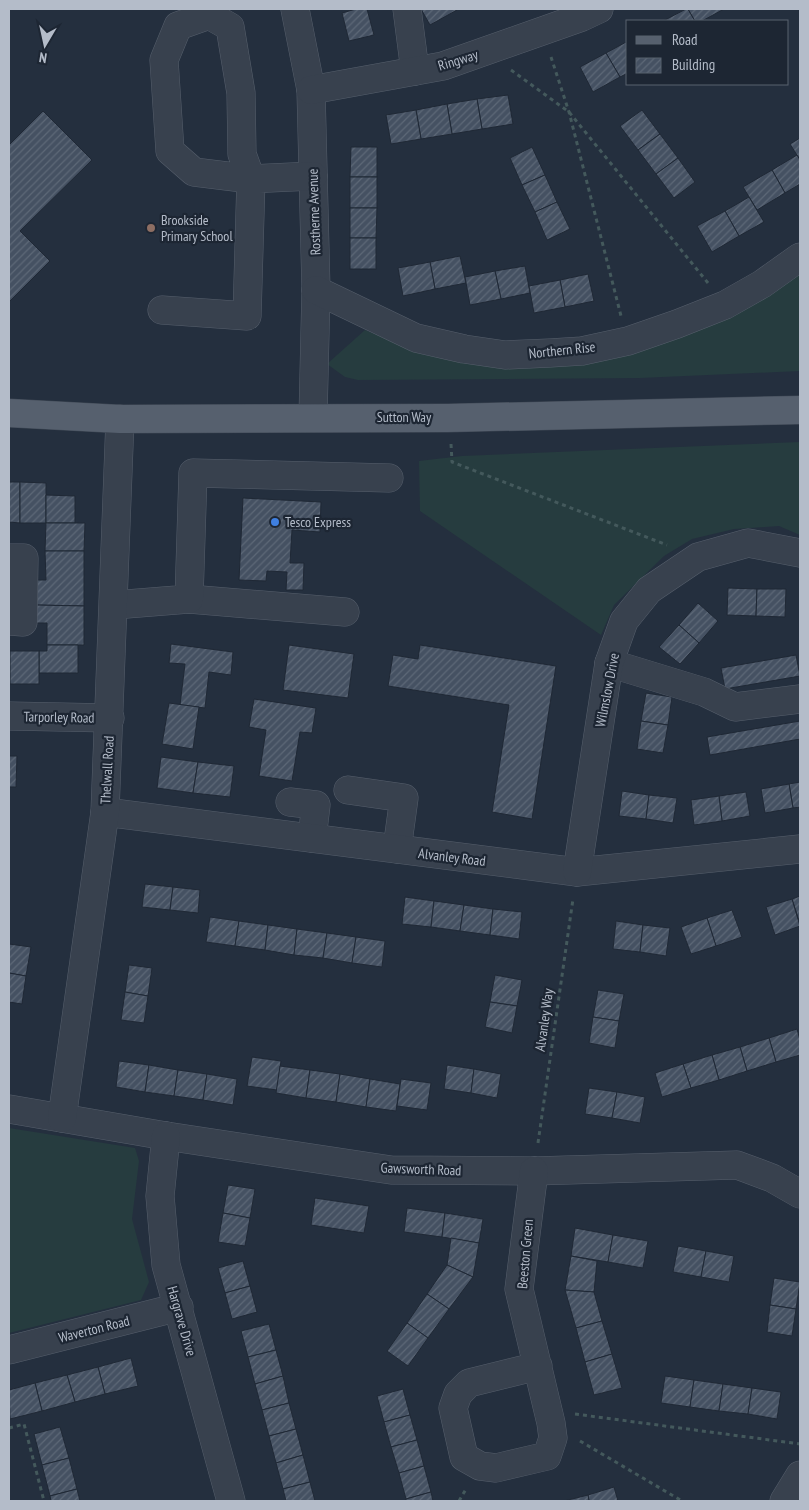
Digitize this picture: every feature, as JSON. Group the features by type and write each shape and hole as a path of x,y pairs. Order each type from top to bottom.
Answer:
{"main road":[{"name":"Sutton Way","path":"9,412 120,419 448,418 800,410"}],"street":[{"name":"Rostherne Avenue","path":"295,9 311,90 316,290 313,417"},
{"path":"407,9 415,71"},
{"name":"Ringway","path":"311,90 443,66 582,17 599,9"},
{"path":"162,310 247,316 251,179 242,154 241,93 230,27 209,15 178,26 164,60 170,151 194,172 251,179 313,176"},
{"name":"Northern Rise","path":"316,290 416,338 464,349 505,355 550,354 582,351 628,341 677,324 725,304 762,284 800,257"},
{"name":"Thelwall Road","path":"62,1118 105,812 120,419"},
{"path":"189,599 193,473 390,478"},
{"name":"Wilmslow Drive","path":"577,872 610,663 624,621 649,590 698,556 748,543 800,553"},
{"path":"9,558 24,558 23,622 9,621"},
{"path":"114,605 189,599 345,612"},
{"path":"610,663 704,692 735,707 800,699"},
{"name":"Tarporley Road","path":"9,716 110,718"},
{"path":"348,790 404,798 397,849"},
{"path":"290,802 316,805 312,838"},
{"name":"Alvanley Road","path":"105,812 577,872 800,849"},
{"name":"Gawsworth Road","path":"9,1109 166,1136 391,1170 534,1171 737,1164 772,1178 800,1194"},
{"name":"Hargrave Drive","path":"166,1136 160,1196 166,1265 231,1501"},
{"name":"Beeston Green","path":"534,1171 519,1289 538,1366 553,1438 547,1456 496,1468 480,1466 464,1457 453,1408 458,1394 468,1383 538,1366"},
{"name":"Waverton Road","path":"9,1350 179,1307"},
{"path":"784,1501 800,1475"}],"path":[{"path":"543,31 569,112 628,341"},
{"path":"486,51 569,112 725,304"},
{"path":"448,418 452,462 698,556"},
{"name":"Alvanley Way","path":"534,1171 577,872"},
{"path":"549,1417 800,1444"},
{"path":"549,1417 682,1501"},
{"path":"9,1428 24,1424 44,1501"}],"green space":[{"path":"800,267 800,371 640,378 358,380 345,377 327,364 365,330 426,355 499,366 579,362"},
{"path":"800,442 800,535 779,526 734,529 692,539 664,556 614,605 601,635 420,511 419,461 462,456"},
{"path":"9,1128 135,1148 139,1161 132,1219 149,1282 141,1300 9,1333"}],"building":[{"path":"356,9 367,9 374,35 349,41 342,13"},
{"path":"421,9 456,9 457,10 430,25"},
{"path":"688,9 694,20 665,20"},
{"path":"688,9 724,9 704,20 694,20"},
{"path":"626,42 626,74 620,77 606,53"},
{"path":"606,53 620,77 593,92 580,67"},
{"path":"508,95 513,124 482,129 477,99"},
{"path":"477,99 482,129 452,134 447,104"},
{"path":"447,104 452,134 421,139 416,110"},
{"path":"416,110 421,139 391,144 386,115"},
{"path":"642,110 660,134 638,150 620,126"},
{"path":"43,111 92,160 20,231 50,261 9,302 9,145"},
{"path":"660,134 678,158 656,174 638,150"},
{"path":"800,138 800,160 790,144"},
{"path":"351,147 377,147 377,177 350,177"},
{"path":"532,147 545,175 522,185 510,158"},
{"path":"797,155 800,160 800,184 785,193 772,170"},
{"path":"678,158 695,182 674,198 656,174"},
{"path":"772,170 785,193 757,210 743,187"},
{"path":"545,175 557,202 535,212 522,185"},
{"path":"350,177 377,177 377,208 350,208"},
{"path":"749,197 764,222 739,236 725,211"},
{"path":"557,202 570,229 547,240 535,212"},
{"path":"350,208 377,208 376,238 350,238"},
{"path":"725,211 739,236 712,252 697,226"},
{"path":"350,238 376,238 376,269 350,269"},
{"path":"460,256 466,283 435,289 430,262"},
{"path":"430,262 435,289 403,296 398,268"},
{"path":"525,266 530,293 501,299 495,271"},
{"path":"495,271 501,299 470,305 465,277"},
{"path":"588,274 594,301 565,307 560,280"},
{"path":"560,280 565,307 534,313 529,286"},
{"path":"9,482 20,482 20,523 9,522"},
{"path":"20,482 46,483 46,523 20,523"},
{"path":"46,495 75,496 75,523 46,523"},
{"path":"243,498 321,502 320,532 292,530 290,563 304,563 303,590 286,590 287,572 267,571 266,581 239,580"},
{"path":"46,523 85,523 84,551 45,551"},
{"path":"45,551 84,551 84,606 36,605 36,580 46,580"},
{"path":"728,588 757,589 756,616 727,615"},
{"path":"757,589 786,589 785,617 756,616"},
{"path":"698,603 718,621 699,643 679,625"},
{"path":"36,605 84,606 84,645 47,645 47,623 36,623"},
{"path":"679,625 699,643 680,664 659,647"},
{"path":"171,644 233,652 231,675 209,672 205,708 180,705 185,664 169,663"},
{"path":"47,645 78,645 78,673 39,673 39,651 47,651"},
{"path":"289,645 354,654 348,698 283,690"},
{"path":"420,645 556,666 532,819 492,812 509,705 388,686 393,655 418,659"},
{"path":"10,651 39,651 39,684 10,684"},
{"path":"796,655 800,676 725,689 721,668"},
{"path":"646,693 672,697 668,725 641,721"},
{"path":"254,699 316,708 312,733 300,732 292,781 259,776 266,730 249,727"},
{"path":"169,703 199,707 193,749 162,744"},
{"path":"641,721 668,725 663,753 637,749"},
{"path":"800,721 800,739 710,755 707,737"},
{"path":"9,756 17,756 16,787 9,787"},
{"path":"161,757 198,762 193,793 157,788"},
{"path":"198,762 234,766 230,797 193,793"},
{"path":"800,782 800,807 793,808 789,784"},
{"path":"789,784 793,808 765,813 761,789"},
{"path":"622,791 649,795 646,819 619,816"},
{"path":"746,792 750,816 722,821 719,796"},
{"path":"649,795 677,798 673,823 646,819"},
{"path":"719,796 722,821 694,825 691,800"},
{"path":"145,884 173,887 170,910 142,907"},
{"path":"173,887 200,890 198,913 170,910"},
{"path":"800,896 800,924 792,899"},
{"path":"405,897 434,901 431,927 402,924"},
{"path":"792,899 800,926 775,935 766,907"},
{"path":"434,901 464,905 460,931 431,927"},
{"path":"464,905 493,909 490,935 460,931"},
{"path":"493,909 522,912 519,939 490,935"},
{"path":"732,910 742,937 716,946 707,918"},
{"path":"210,917 239,921 235,946 206,942"},
{"path":"707,918 716,946 691,954 681,927"},
{"path":"239,921 268,925 265,950 235,946"},
{"path":"616,921 643,925 640,952 613,949"},
{"path":"268,925 297,929 294,955 265,950"},
{"path":"643,925 670,928 666,956 640,952"},
{"path":"297,929 327,933 323,958 294,955"},
{"path":"327,933 356,937 352,963 323,958"},
{"path":"356,937 385,941 382,967 352,963"},
{"path":"9,944 31,947 26,976 9,973"},
{"path":"129,965 152,968 148,996 125,992"},
{"path":"9,973 26,976 22,1004 9,1002"},
{"path":"495,975 522,980 517,1006 490,1002"},
{"path":"598,990 624,994 619,1021 593,1017"},
{"path":"125,992 148,996 144,1023 121,1020"},
{"path":"490,1002 517,1006 512,1033 485,1027"},
{"path":"593,1017 619,1021 615,1048 589,1043"},
{"path":"797,1029 800,1040 800,1055 776,1062 769,1038"},
{"path":"769,1038 776,1062 747,1071 740,1047"},
{"path":"740,1047 747,1071 719,1080 712,1055"},
{"path":"712,1055 719,1080 691,1088 683,1064"},
{"path":"252,1057 281,1061 277,1090 247,1086"},
{"path":"119,1061 149,1065 145,1092 116,1087"},
{"path":"683,1064 691,1088 662,1097 655,1073"},
{"path":"149,1065 178,1070 174,1096 145,1092"},
{"path":"447,1065 474,1069 471,1093 444,1089"},
{"path":"280,1066 310,1070 306,1098 276,1093"},
{"path":"474,1069 501,1074 497,1098 471,1093"},
{"path":"178,1070 207,1074 203,1100 174,1096"},
{"path":"310,1070 340,1074 336,1102 306,1098"},
{"path":"207,1074 237,1079 233,1105 203,1100"},
{"path":"340,1074 370,1079 366,1107 336,1102"},
{"path":"370,1079 400,1084 396,1111 366,1107"},
{"path":"401,1079 431,1083 427,1110 397,1106"},
{"path":"589,1088 617,1092 612,1118 585,1114"},
{"path":"617,1092 645,1097 640,1123 612,1118"},
{"path":"228,1185 255,1189 250,1218 223,1213"},
{"path":"315,1198 369,1206 364,1233 311,1225"},
{"path":"407,1208 445,1213 442,1237 404,1232"},
{"path":"223,1213 250,1218 245,1246 218,1242"},
{"path":"445,1213 483,1219 479,1243 442,1237"},
{"path":"575,1228 613,1235 608,1262 571,1256"},
{"path":"613,1235 648,1241 643,1268 608,1262"},
{"path":"451,1238 479,1243 473,1277 447,1265"},
{"path":"678,1246 706,1251 701,1277 673,1272"},
{"path":"706,1251 734,1256 729,1282 701,1277"},
{"path":"571,1256 597,1261 594,1292 565,1290"},
{"path":"243,1261 250,1286 225,1293 218,1268"},
{"path":"447,1265 473,1277 449,1309 427,1294"},
{"path":"774,1278 800,1282 796,1309 770,1305"},
{"path":"250,1286 257,1312 232,1319 225,1293"},
{"path":"565,1290 594,1292 602,1321 576,1328"},
{"path":"427,1294 449,1309 428,1338 407,1323"},
{"path":"770,1305 796,1309 792,1336 767,1332"},
{"path":"602,1321 612,1354 585,1362 576,1328"},
{"path":"407,1323 428,1338 408,1366 387,1351"},
{"path":"269,1324 276,1350 248,1357 241,1331"},
{"path":"276,1350 283,1376 255,1384 248,1357"},
{"path":"612,1354 622,1388 594,1395 585,1362"},
{"path":"131,1358 138,1386 105,1394 98,1367"},
{"path":"98,1367 105,1394 75,1402 67,1375"},
{"path":"67,1375 75,1402 42,1411 35,1383"},
{"path":"283,1376 289,1403 262,1410 255,1384"},
{"path":"665,1376 694,1380 690,1407 661,1403"},
{"path":"694,1380 723,1384 719,1411 690,1407"},
{"path":"35,1383 42,1411 10,1419 9,1390"},
{"path":"723,1384 752,1388 748,1414 719,1411"},
{"path":"752,1388 781,1392 777,1419 748,1414"},
{"path":"403,1389 410,1415 384,1422 377,1396"},
{"path":"289,1403 296,1429 269,1436 262,1410"},
{"path":"410,1415 417,1440 391,1447 384,1422"},
{"path":"60,1427 69,1458 42,1465 34,1434"},
{"path":"296,1429 303,1455 276,1463 269,1436"},
{"path":"417,1440 424,1466 399,1473 391,1447"},
{"path":"303,1455 310,1482 283,1489 276,1463"},
{"path":"69,1458 77,1489 50,1496 42,1465"},
{"path":"424,1466 431,1492 406,1499 399,1473"},
{"path":"310,1482 315,1501 286,1501 283,1489"},
{"path":"614,1487 618,1501 589,1501 588,1495"},
{"path":"77,1489 80,1501 51,1501 50,1496"},
{"path":"431,1492 433,1501 406,1501 406,1499"},
{"path":"588,1495 589,1501 564,1501"}],"place":[{"name":"Brookside Primary School","path":"151,228"},
{"name":"Tesco Express","path":"275,522"}]}
